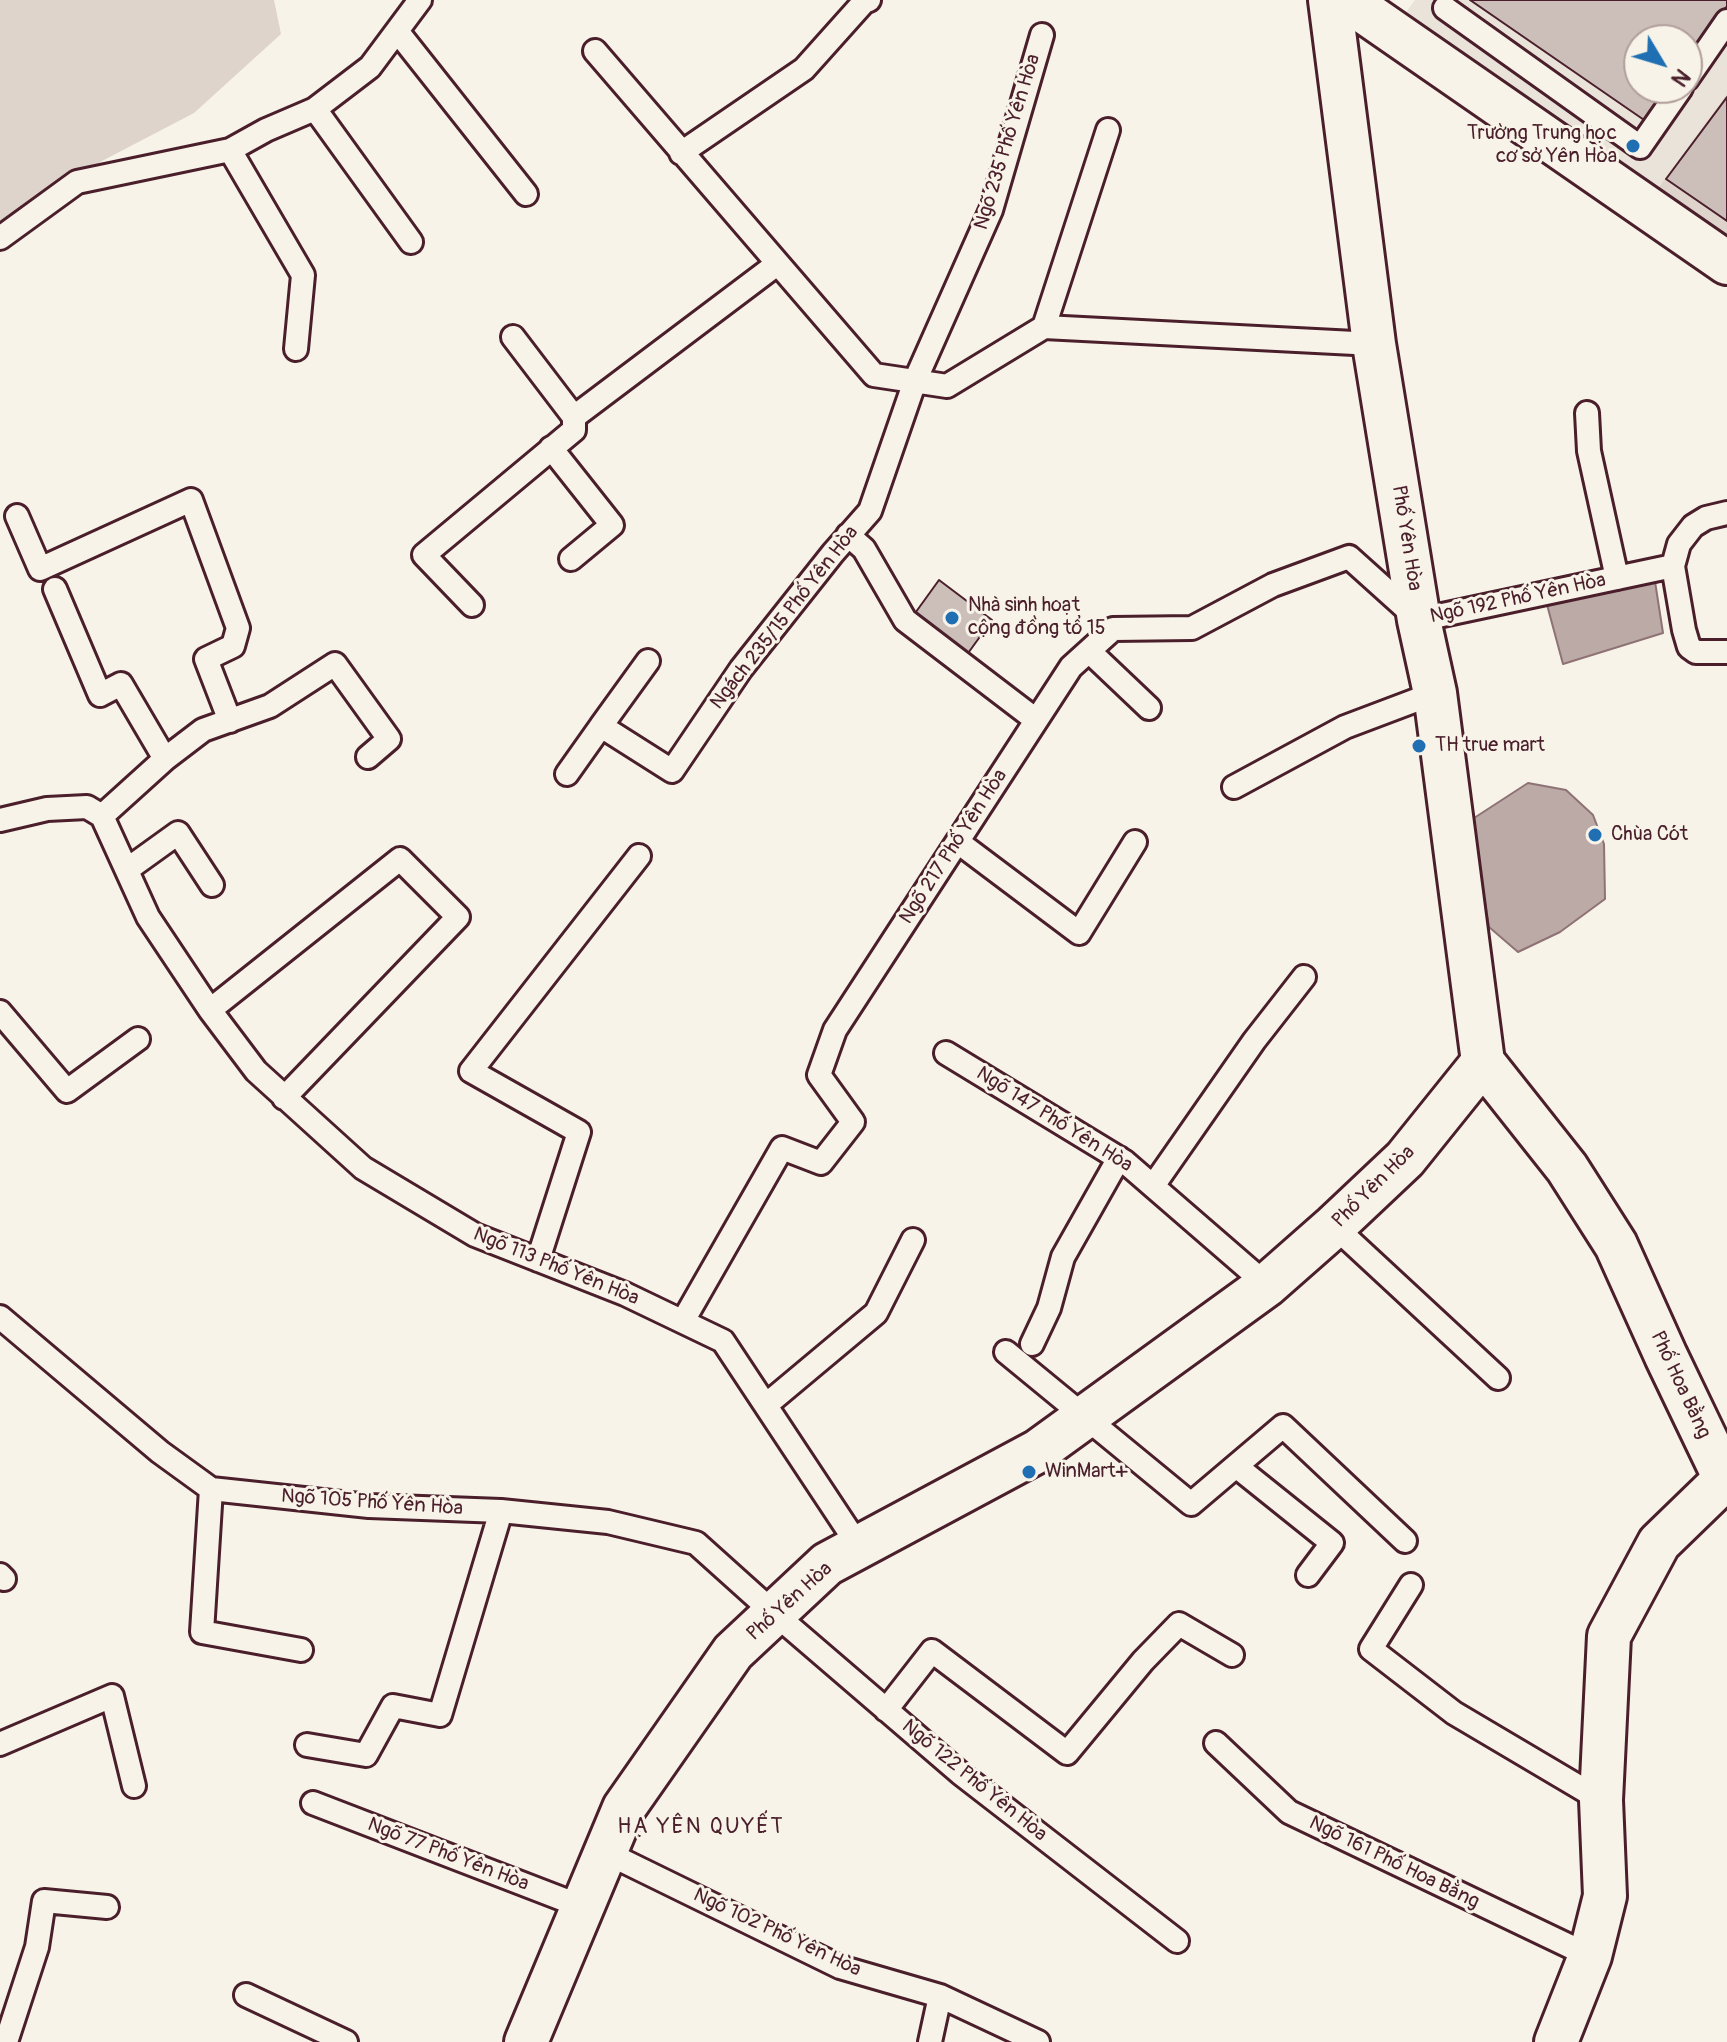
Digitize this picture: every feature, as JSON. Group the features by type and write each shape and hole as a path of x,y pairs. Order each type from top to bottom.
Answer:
{"street":[{"name":"Phố Yên Hòa","path":"536,2040 583,1907 624,1808 733,1652 827,1564 1038,1451 1267,1285 1405,1159 1483,1062 1435,693 1419,620 1374,344 1330,0"},
{"path":"1347,0 1727,263"},
{"name":"Phố Hoa Bằng","path":"1483,1062 1567,1168 1616,1245 1726,1480 1659,1543 1609,1636 1601,1800 1605,1896 1590,1956 1556,2042"}],"lane":[{"path":"0,238 77,182 230,150 315,109 370,67 420,0"},
{"path":"681,153 804,69 869,0"},
{"path":"1445,8 1640,147 1670,104"},
{"path":"1703,56 1727,21"},
{"path":"397,31 526,194"},
{"name":"Ngõ 235 Phố Yên Hòa","path":"915,381 991,210 1042,35"},
{"path":"595,51 874,375 947,386 1044,327 1374,344"},
{"path":"315,109 411,242"},
{"path":"1044,327 1108,130"},
{"path":"230,150 303,275 296,349"},
{"path":"574,417 777,264"},
{"path":"472,605 424,555 574,430 574,417 513,337"},
{"name":"Ngách 235/15 Phố Yên Hòa","path":"601,726 672,771 741,669 870,511 915,381"},
{"name":"Ngõ 192 Phố Yên Hòa","path":"1587,413 1589,451 1617,578"},
{"path":"551,448 612,525 571,559"},
{"path":"17,516 40,569 191,500 238,628 233,646 206,659 230,721"},
{"path":"1727,513 1706,518 1693,526 1679,544 1673,566 1689,647 1696,652 1727,652"},
{"path":"848,535 864,549 905,620 1036,720"},
{"name":"Ngõ 217 Phố Yên Hòa","path":"683,1321 782,1148 821,1163 853,1122 819,1075 835,1030 1071,667 1113,629 1192,628 1273,585 1349,557 1419,620"},
{"name":"Ngõ 192 Phố Yên Hòa","path":"1419,620 1673,566"},
{"path":"55,589 100,695 121,684 165,759"},
{"path":"1089,651 1149,708"},
{"path":"567,774 648,661"},
{"path":"0,820 47,809 87,807 102,816 165,759 203,730 270,706 335,664 389,739 368,757"},
{"path":"1234,787 1345,727 1435,693"},
{"name":"Ngõ 113 Phố Yên Hòa","path":"102,816 148,917 210,1010 256,1071 363,1168 475,1235 625,1294 723,1341 860,1548"},
{"path":"128,869 178,833 212,885"},
{"path":"958,842 1079,933 1135,842"},
{"path":"538,1260 579,1132 471,1071 639,856"},
{"path":"210,1010 400,859 458,917 284,1098"},
{"path":"1153,1186 1254,1041 1304,977"},
{"path":"0,1012 67,1091 138,1039"},
{"name":"Ngõ 147 Phố Yên Hòa","path":"946,1053 1119,1158 1267,1285"},
{"path":"1032,1344 1049,1308 1063,1257 1119,1158"},
{"path":"1334,1226 1498,1378"},
{"path":"766,1405 876,1313 913,1240"},
{"name":"Ngõ 105 Phố Yên Hòa","path":"0,1317 160,1452 211,1489 369,1506 501,1511 608,1522 696,1543 775,1614"},
{"path":"1006,1352 1191,1504 1283,1426 1405,1541"},
{"path":"1236,1466 1332,1543 1308,1575"},
{"path":"211,1489 202,1632 301,1650"},
{"path":"307,1745 366,1755 393,1706 440,1715 501,1511"},
{"path":"1411,1585 1371,1649 1454,1713 1601,1800"},
{"name":"Ngõ 122 Phố Yên Hòa","path":"775,1614 960,1773 1177,1941"},
{"path":"886,1710 932,1651 1067,1753 1143,1661 1179,1624 1232,1655"},
{"path":"0,1744 112,1696 134,1786"},
{"name":"Ngõ 161 Phố Hoa Bằng","path":"1216,1743 1289,1812 1590,1956"},
{"name":"Ngõ 77 Phố Yên Hòa","path":"313,1803 583,1907"},
{"name":"Ngõ 102 Phố Yên Hòa","path":"607,1853 840,1967 940,1996 1038,2042"},
{"path":"6,2042 37,1947 44,1901 107,1907"},
{"path":"246,1995 346,2042"},
{"path":"930,2042 940,1996"}],"shaded area":[{"path":"0,0 274,0 281,34 194,113 102,161 0,225"},
{"name":"Trường Trung học cơ sở Yên Hòa","path":"1415,0 1727,0 1727,94 1650,199 1401,19"},
{"path":"1727,94 1727,251 1650,199"},
{"path":"1654,575 1663,633 1563,664 1546,601"},
{"path":"1528,783 1566,790 1593,815 1604,844 1605,899 1560,932 1518,952 1489,927 1471,820"}],"building":[{"path":"1470,0 1727,0 1727,6 1703,41 1703,24 1623,24 1623,104 1660,104 1647,122"},
{"path":"1727,97 1727,221 1666,179"},
{"name":"Nhà sinh hoạt cộng đồng tổ 15","path":"939,580 992,620 966,656 913,616"}],"place":[{"name":"Trường Trung học cơ sở Yên Hòa","path":"1633,146"},
{"name":"Nhà sinh hoạt cộng đồng tổ 15","path":"952,618"},
{"name":"TH true mart","path":"1419,746"},
{"name":"Chùa Cót","path":"1595,835"},
{"name":"WinMart+","path":"1029,1472"}],"district":[{"name":"HẠ YÊN QUYẾT","path":"701,1827"}]}
